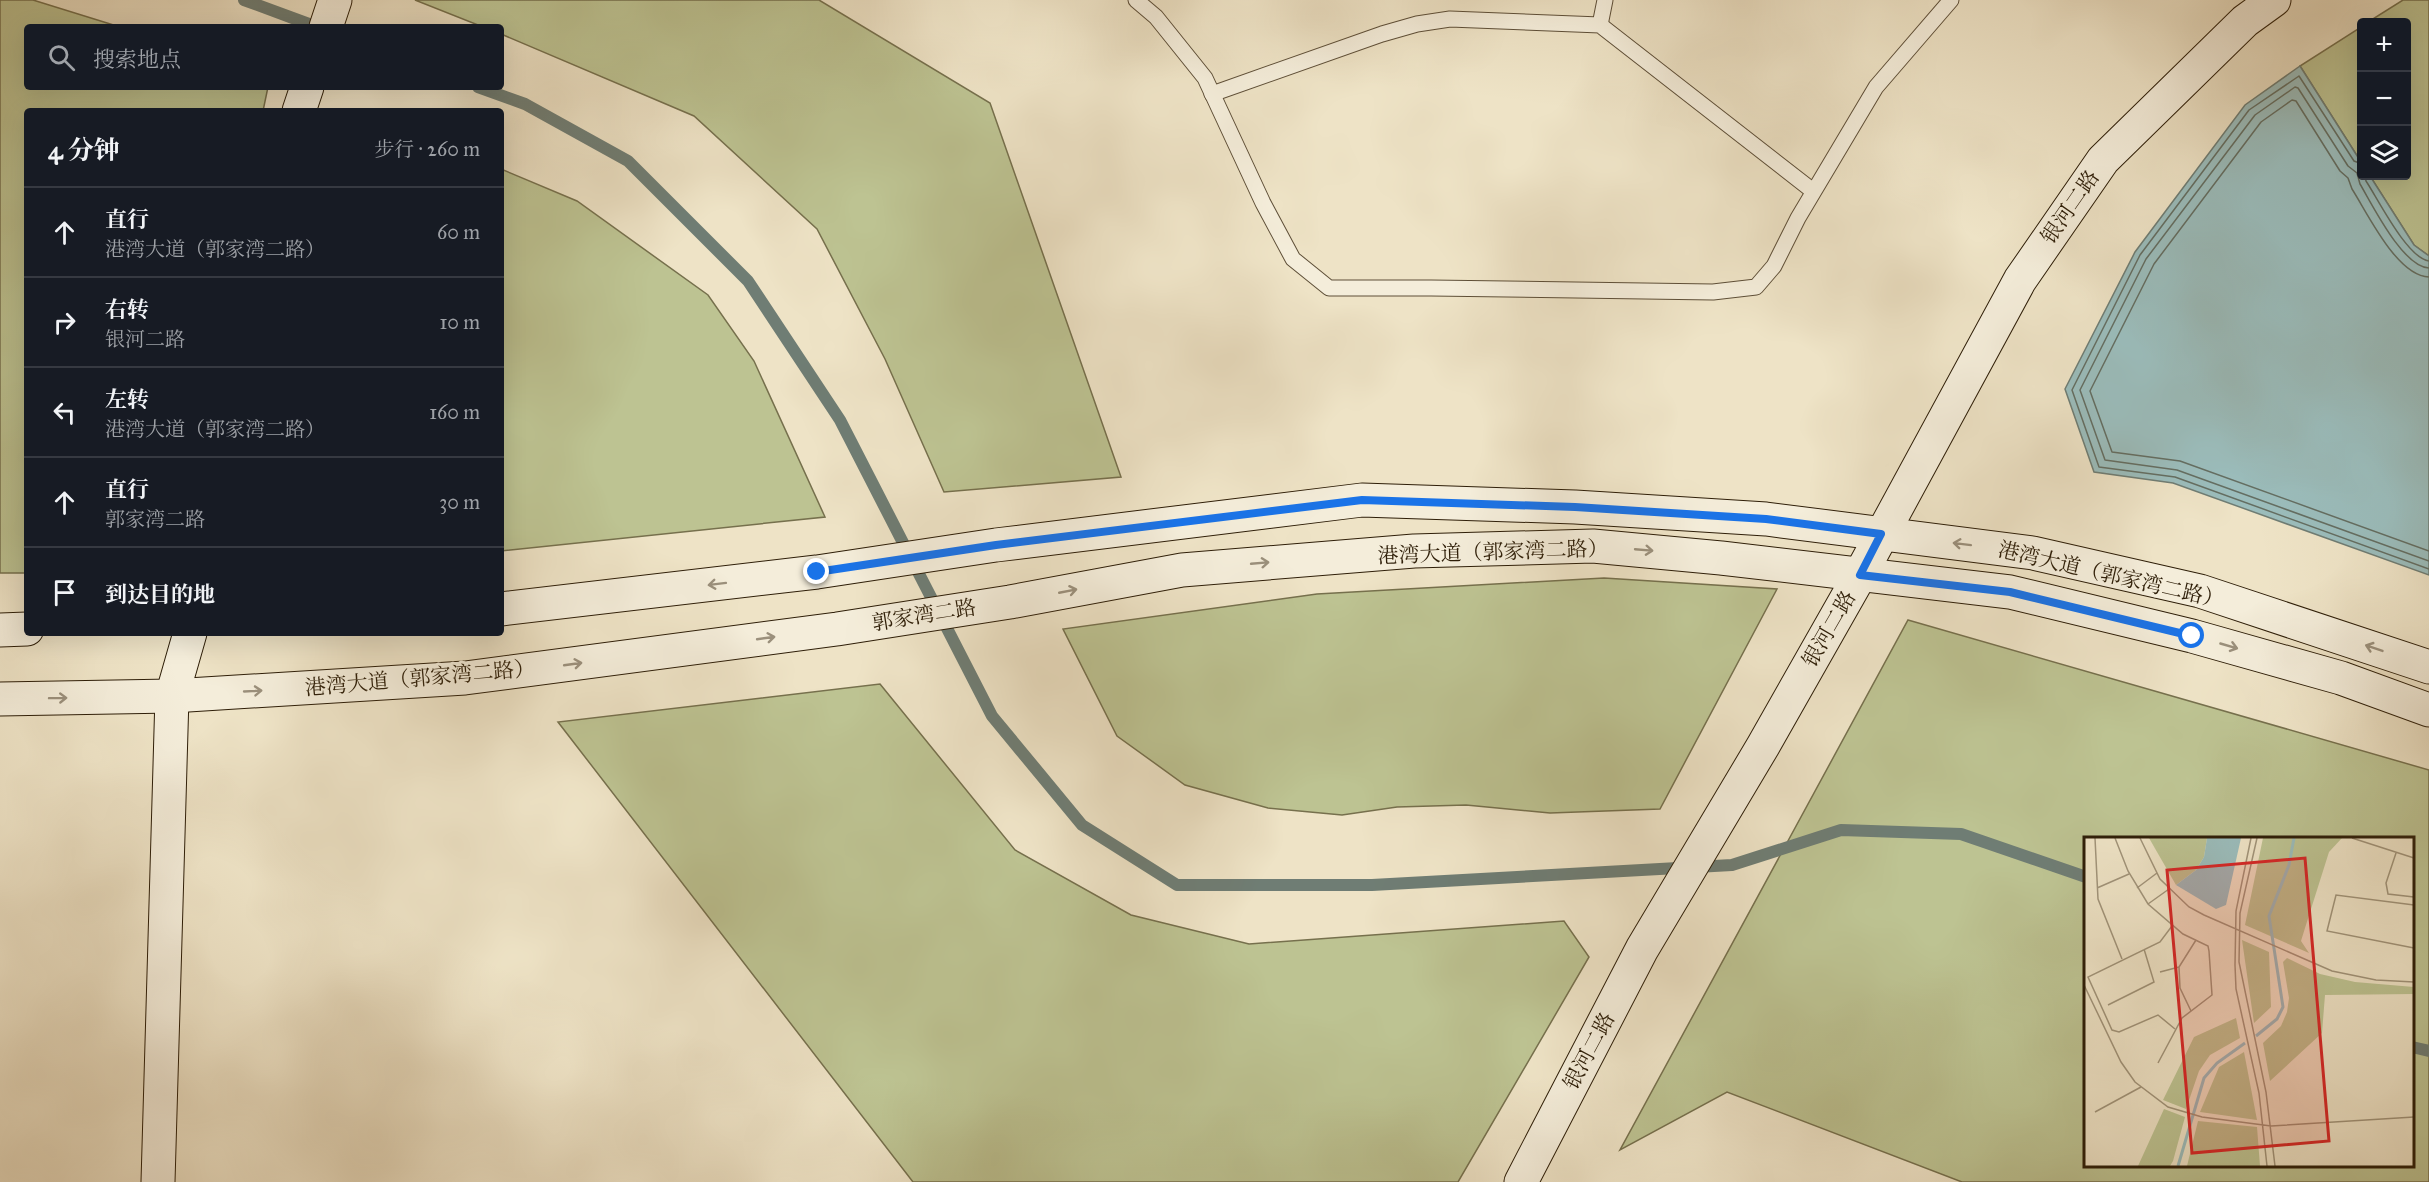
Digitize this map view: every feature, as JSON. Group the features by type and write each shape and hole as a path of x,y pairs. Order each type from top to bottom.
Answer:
{"main road":[{"path":"327,24 334,0"},
{"name":"银河二路","path":"1521,1182 1642,949 1763,746 1860,575 2020,280 2103,160 2245,21 2274,0"},
{"path":"300,108 306,90"},
{"name":"港湾大道（郭家湾二路）","path":"504,609 817,572 996,545 1362,500 1575,507 1766,519 2033,553 2200,591 2429,667"},
{"name":"港湾大道（郭家湾二路）","path":"1010,602 1182,570 1426,551 1593,546 1721,558 2010,592 2192,636 2341,678 2429,710"},
{"name":"郭家湾二路","path":"837,629 1010,602"},
{"path":"0,630 24,629"},
{"name":"港湾大道（郭家湾二路）","path":"0,699 172,696 465,678 837,629"},
{"path":"158,1182 172,696 189,636"}],"lane":[{"path":"1136,0 1156,16 1205,78 1263,203 1293,259 1329,288 1713,292 1756,287 1774,266 1813,192 1876,87 1951,0"},
{"path":"1600,26 1605,0"},
{"path":"1212,94 1382,34 1417,24 1450,19 1600,26 1813,192"}],"green space":[{"path":"0,0 33,0 110,24 24,24 24,90 267,90 264,108 24,108 24,573 0,573"},
{"path":"415,0 819,0 990,103 1121,477 944,492 885,359 817,229 694,116 504,35 504,24 475,24"},
{"path":"2403,0 2429,0 2429,256 2414,245 2373,180 2411,180 2411,18 2374,18"},
{"path":"2357,30 2357,156 2300,66"},
{"path":"504,170 577,201 708,295 754,361 825,517 504,551"},
{"path":"1604,578 1777,589 1660,809 1550,813 1466,805 1397,807 1342,815 1268,808 1185,785 1117,736 1063,629 1317,594"},
{"path":"1908,620 2429,770 2429,1182 1962,1182 1727,1092 1620,1150"},
{"path":"880,684 1015,850 1131,915 1249,944 1564,921 1589,957 1458,1182 913,1182 558,722"}],"water":[{"path":"2300,66 2357,156 2357,180 2373,180 2414,245 2429,256 2429,575 2173,483 2094,472 2065,389 2135,252 2245,105"}],"waterway":[{"path":"244,0 309,24"},
{"path":"486,90 525,104 628,161 748,281 840,420 992,716 1082,825 1177,885 1372,885 1732,865 1841,830 1961,834 2084,876"},
{"path":"2414,1047 2429,1051"}],"route":[{"path":"817,572 996,545 1362,500 1575,507 1766,519 1881,534 1860,575 2010,592 2192,636"}]}
